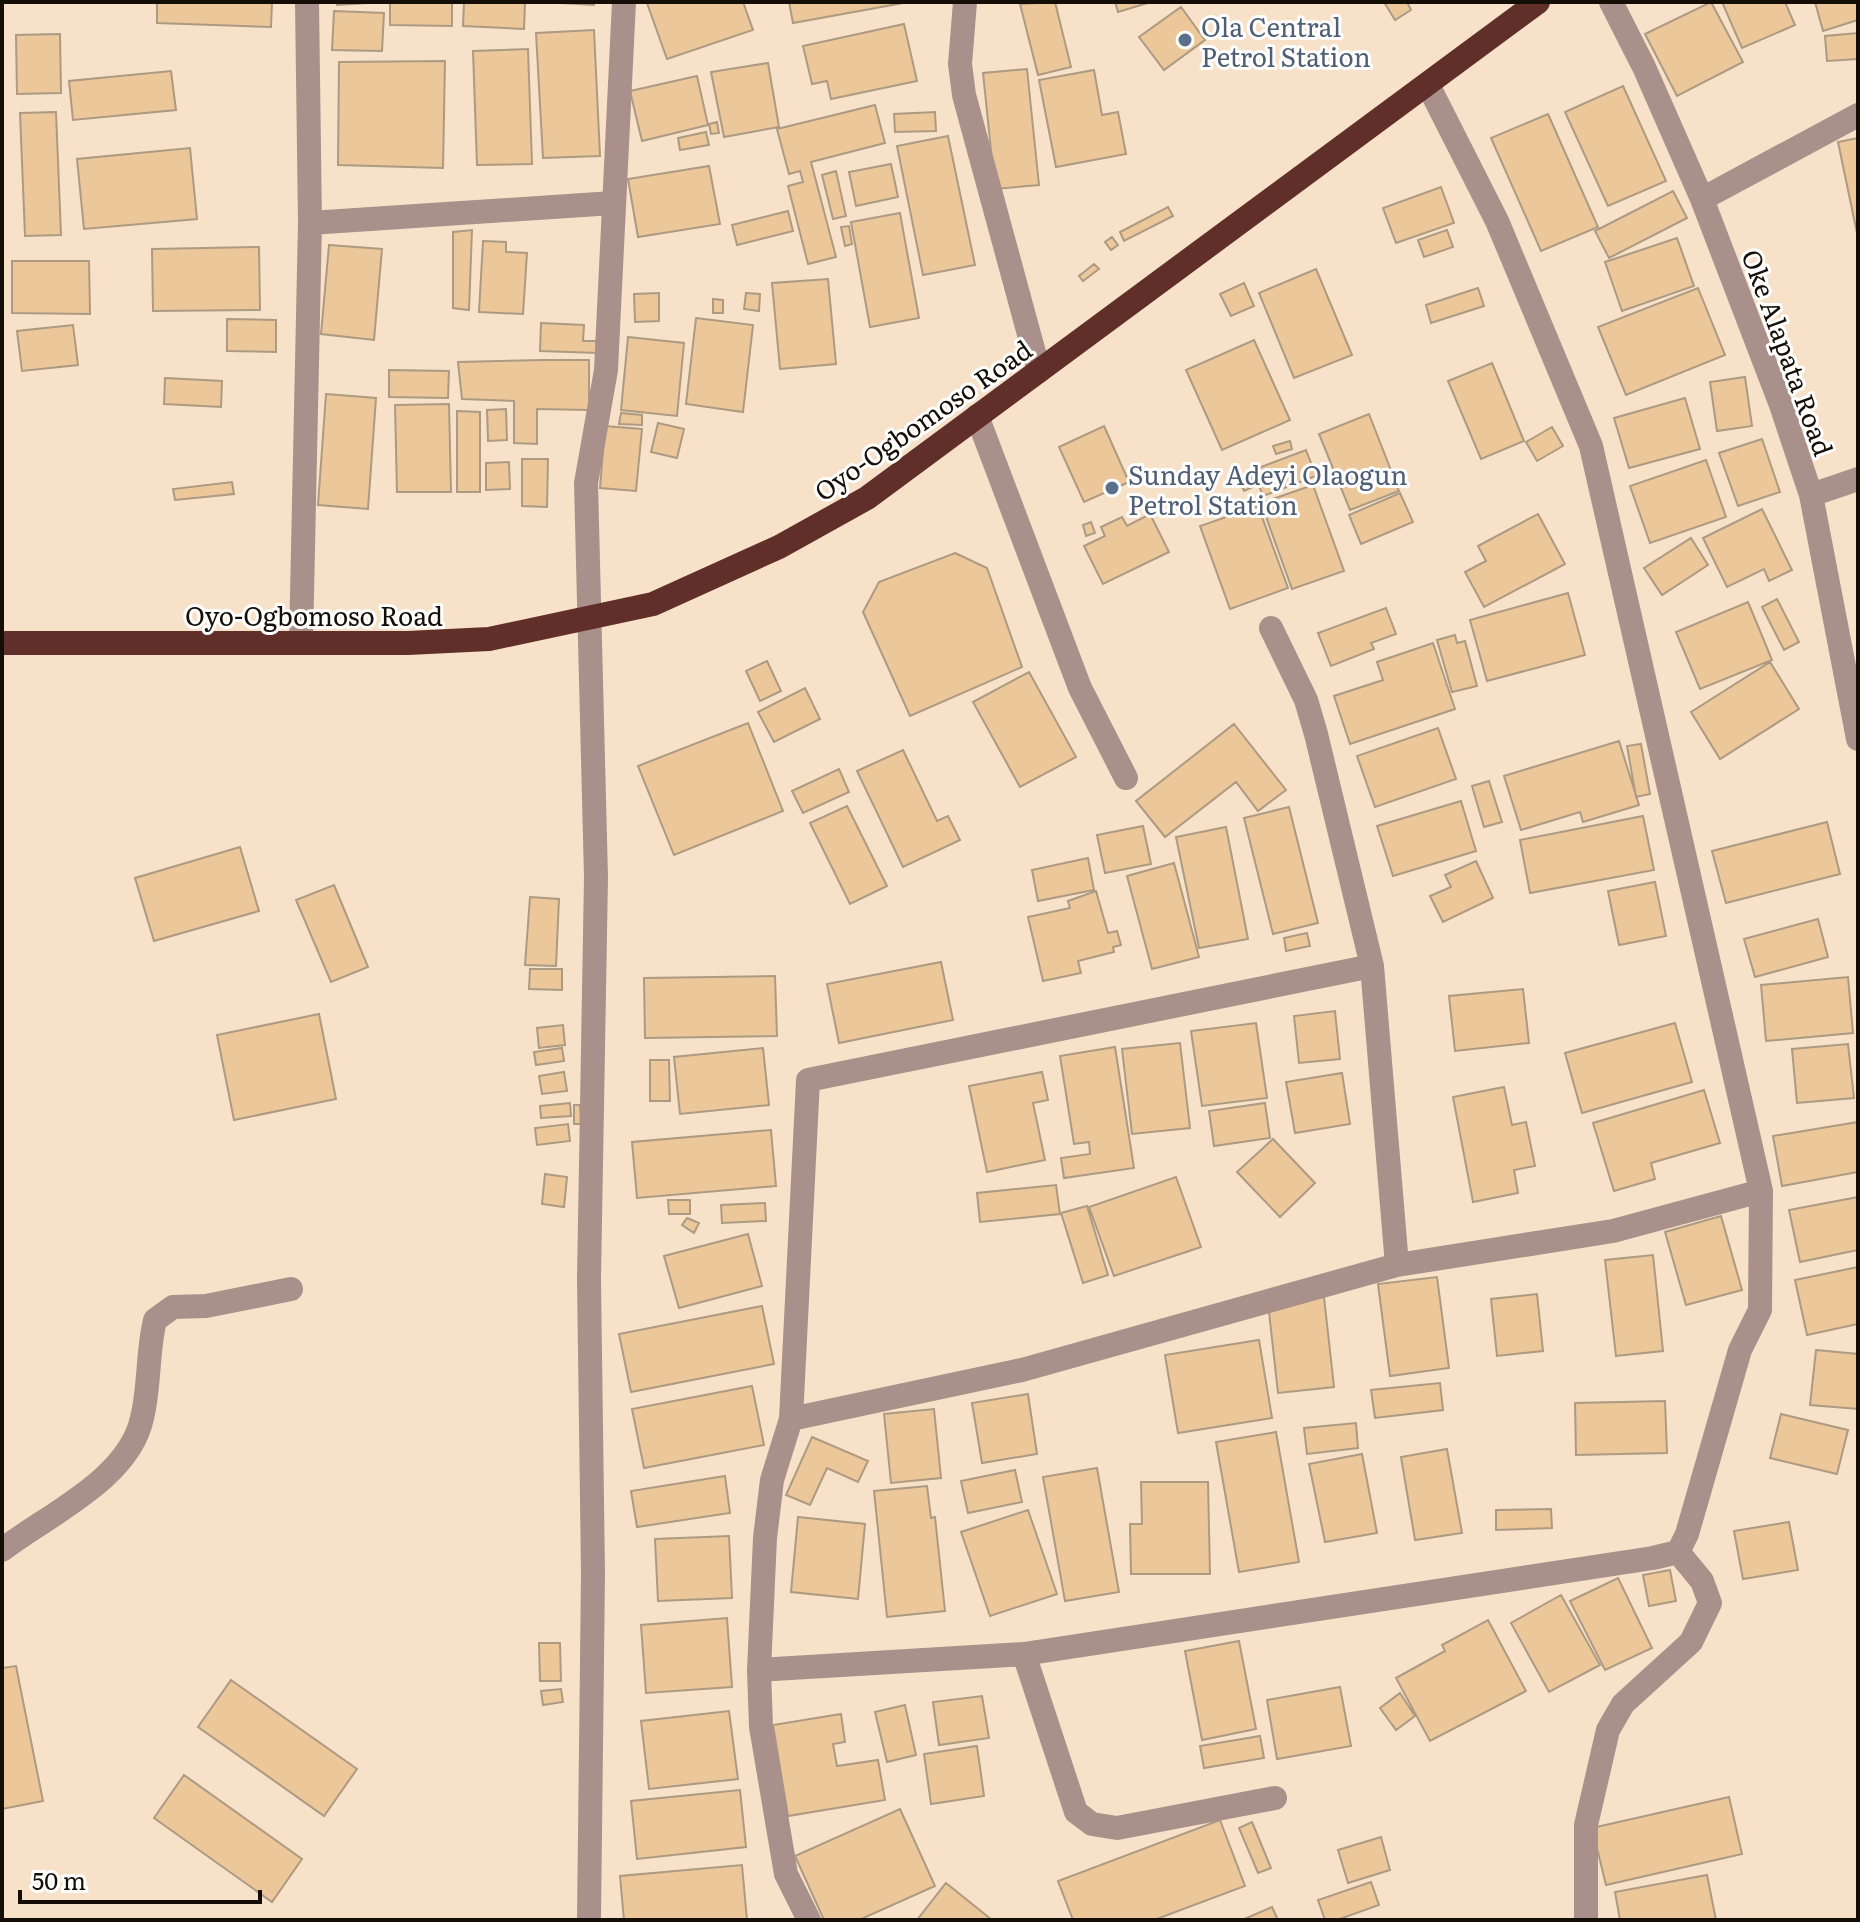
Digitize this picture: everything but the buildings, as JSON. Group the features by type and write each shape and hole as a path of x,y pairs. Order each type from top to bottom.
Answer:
{"highway":[{"name":"Oyo-Ogbomoso Road","path":"2,643 408,643 489,639 653,604 779,547 867,498 1538,2"}],"street":[{"path":"301,642 310,223 307,2"},
{"path":"589,1920 593,1574 589,1279 596,877 586,483 606,370 624,2"},
{"path":"965,2 960,64 964,95 1039,371"},
{"name":"Oke Alapata Road","path":"1611,2 1644,67 1702,199 1781,405 1811,495 1858,739"},
{"path":"1428,85 1497,221 1591,446 1761,1191 1760,1310 1740,1350 1687,1534 1678,1552"},
{"path":"1702,199 1858,115"},
{"path":"310,223 613,203"},
{"path":"977,416 1080,688 1126,778"},
{"path":"1811,495 1858,479"},
{"path":"1271,628 1306,700 1372,966 1397,1265"},
{"path":"809,1920 786,1874 761,1727 759,1670 765,1538 772,1480 791,1419 808,1080 1372,966"},
{"path":"791,1419 1022,1370 1397,1265 1613,1231 1761,1191"},
{"path":"2,1550 112,1473 128,1455 142,1422 155,1320 173,1307 206,1306 291,1289"},
{"path":"759,1670 1024,1654 1678,1552"},
{"path":"1586,1920 1586,1825 1608,1730 1623,1704 1691,1642 1710,1603 1702,1581 1678,1552"},
{"path":"1024,1654 1076,1812 1092,1824 1117,1828 1275,1798"}],"place":[{"name":"Ola Central Petrol Station","path":"1185,40"},
{"name":"Sunday Adeyi Olaogun Petrol Station","path":"1112,488"}]}
